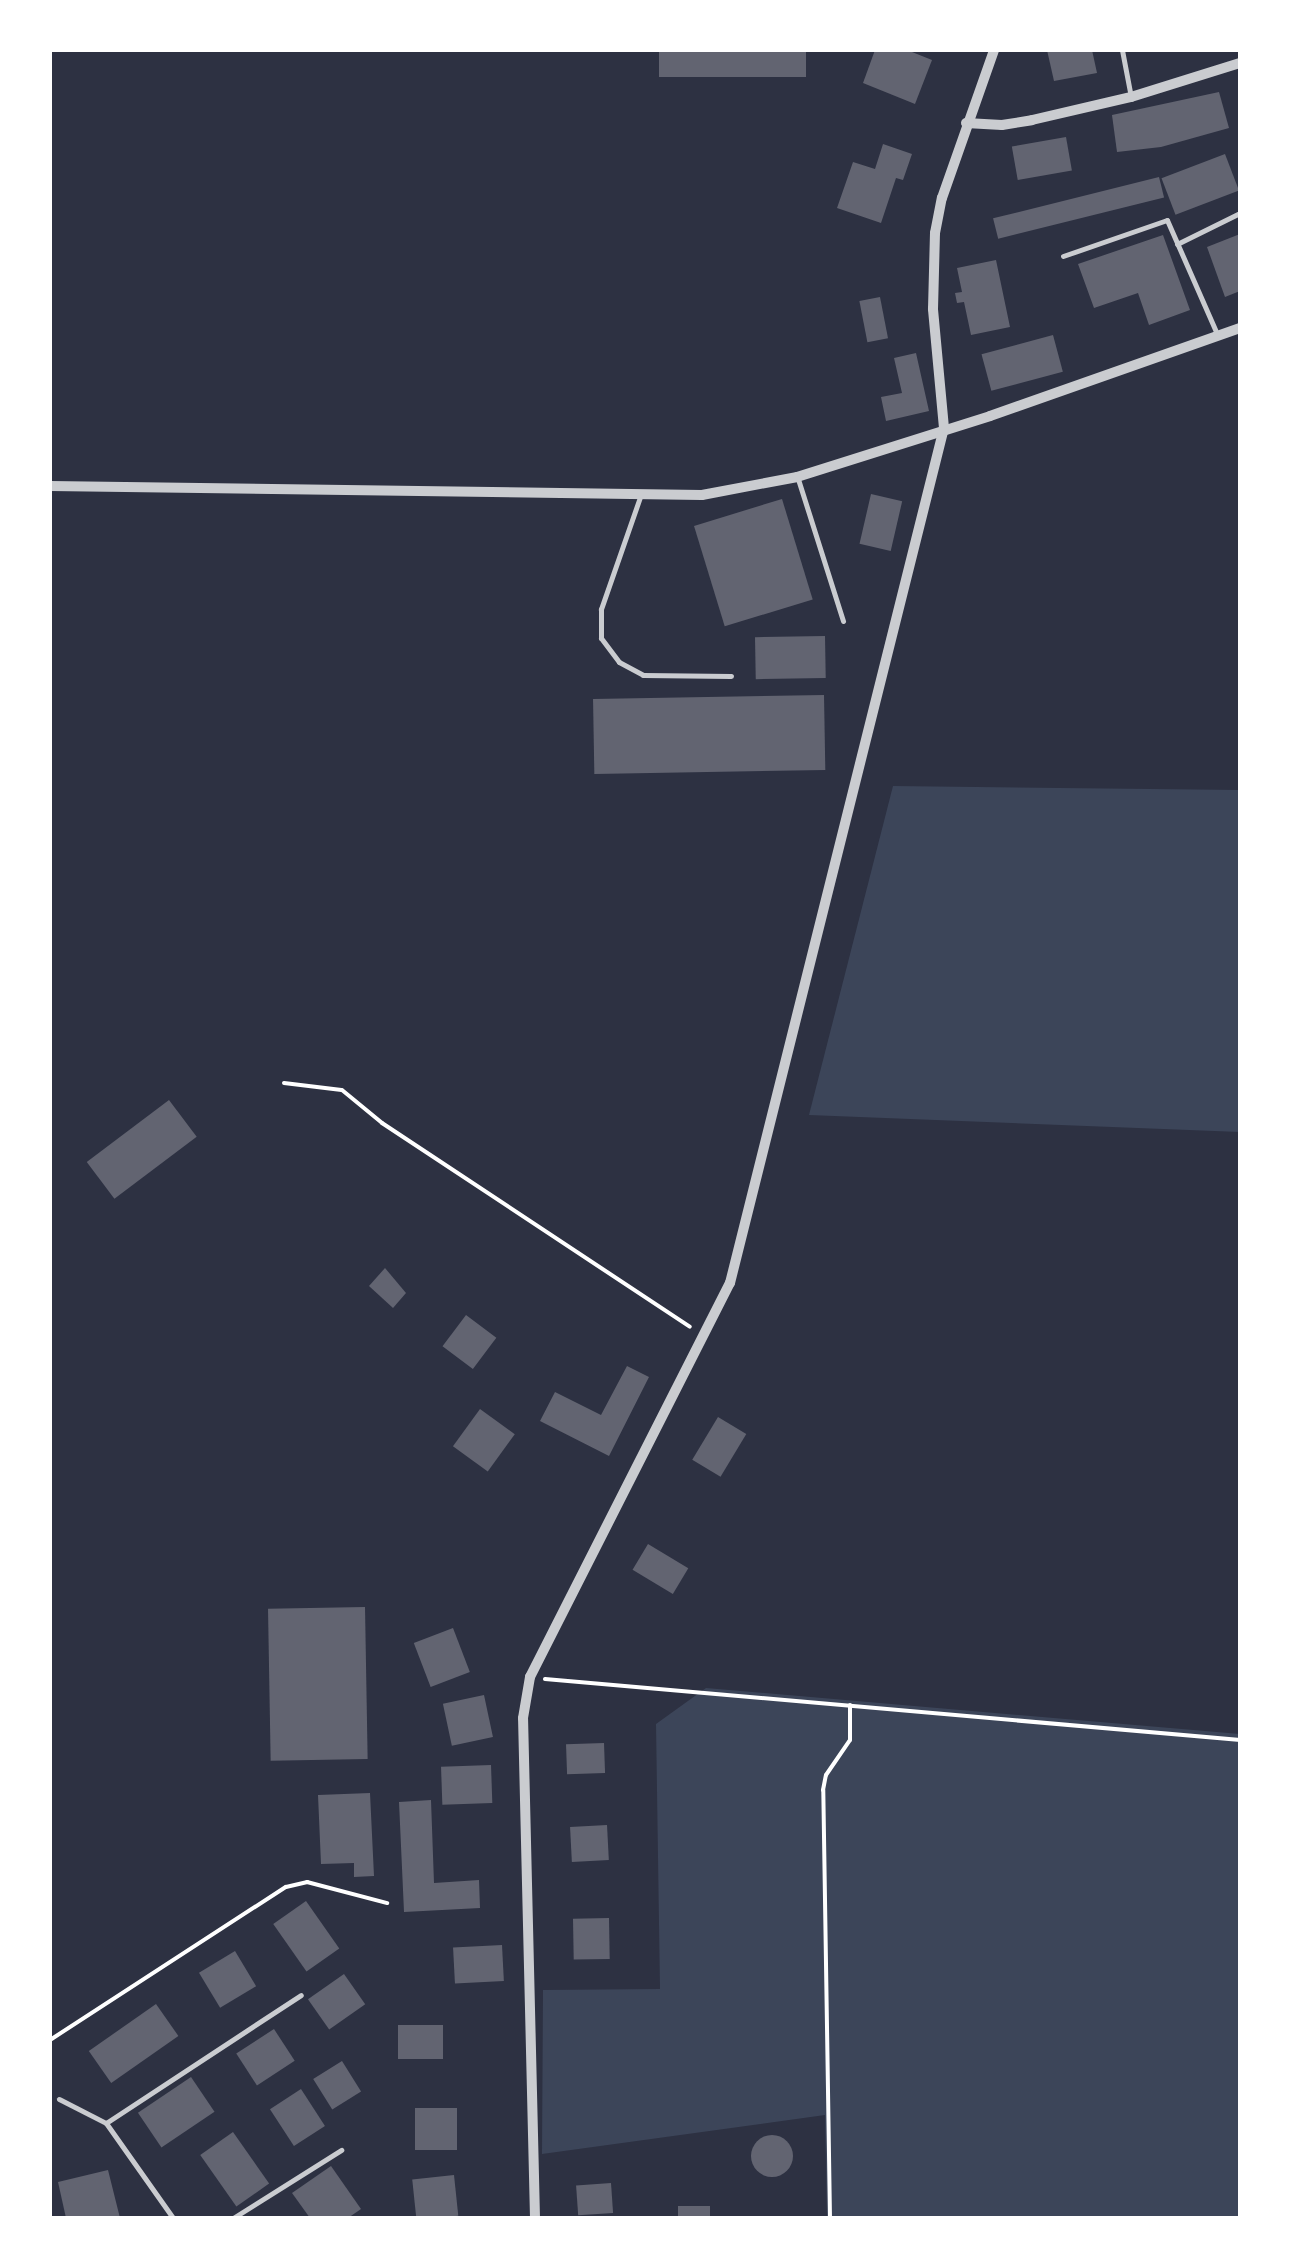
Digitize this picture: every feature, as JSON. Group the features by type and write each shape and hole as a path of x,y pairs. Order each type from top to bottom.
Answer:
{"street":[{"path":"535,2218 523,1718 530,1677 730,1283 944,428 933,262 942,198 994,50"},
{"path":"966,123 1002,125 1131,97 1240,63"},
{"path":"50,486 702,496 797,476 1240,328"}],"lane":[{"path":"1122,50 1131,97"},
{"path":"1177,244 1240,213"},
{"path":"1063,256 1167,220 1218,337"},
{"path":"797,476 843,621"},
{"path":"640,497 601,609 600,638 620,662 642,675 730,676"},
{"path":"106,2123 300,1995"},
{"path":"59,2099 106,2123 173,2218"},
{"path":"233,2218 340,2150"}],"path":[{"path":"284,1083 342,1090 382,1123 703,1336"},
{"path":"530,1677 1240,1740"},
{"path":"830,2218 824,1790 826,1775 850,1740 850,1706"},
{"path":"50,2040 286,1887 307,1882 387,1904"}],"shaded area":[{"path":"893,786 1240,790 1240,1132 809,1115"},
{"path":"706,1688 1240,1734 1240,2218 827,2218 825,2115 542,2154 543,1990 660,1989 656,1724"}],"building":[{"path":"659,50 806,50 806,77 659,77"},
{"path":"875,50 907,50 932,60 915,104 863,83"},
{"path":"1047,50 1092,50 1097,73 1054,81"},
{"path":"1219,92 1229,128 1161,147 1117,152 1112,115"},
{"path":"1066,137 1072,170 1018,180 1012,147"},
{"path":"883,144 912,154 903,180 896,178 881,223 837,208 853,162 875,169"},
{"path":"1225,154 1239,190 1175,215 1162,178"},
{"path":"1159,177 1164,197 998,239 993,218"},
{"path":"1240,234 1240,291 1225,297 1207,247"},
{"path":"1163,235 1190,310 1149,325 1138,293 1094,308 1078,264"},
{"path":"996,260 1010,327 971,335 964,302 957,303 955,293 962,292 957,268"},
{"path":"880,297 888,338 867,342 859,301"},
{"path":"1053,335 1063,372 991,391 982,354"},
{"path":"916,353 929,411 886,421 881,397 902,393 894,358"},
{"path":"871,494 902,501 891,551 860,544"},
{"path":"782,499 813,599 725,626 694,526"},
{"path":"825,636 826,678 756,679 755,637"},
{"path":"824,695 825,770 594,774 593,699"},
{"path":"169,1100 197,1137 114,1199 87,1162"},
{"path":"385,1268 406,1293 393,1308 369,1286"},
{"path":"466,1315 496,1338 473,1369 443,1346"},
{"path":"627,1366 649,1377 609,1456 540,1421 555,1392 601,1415"},
{"path":"480,1409 515,1434 488,1471 453,1446"},
{"path":"718,1417 746,1434 721,1477 692,1460"},
{"path":"648,1544 688,1568 673,1594 633,1570"},
{"path":"365,1607 368,1759 271,1761 268,1609"},
{"path":"453,1628 470,1672 431,1687 414,1643"},
{"path":"484,1695 493,1737 452,1746 443,1704"},
{"path":"604,1743 605,1773 567,1774 566,1744"},
{"path":"491,1765 492,1803 442,1805 441,1767"},
{"path":"370,1793 374,1876 354,1877 354,1863 321,1864 318,1795"},
{"path":"431,1800 434,1883 479,1880 480,1908 404,1912 399,1802"},
{"path":"607,1825 609,1860 572,1862 570,1827"},
{"path":"306,1901 339,1949 307,1971 273,1924"},
{"path":"609,1918 610,1959 574,1960 573,1919"},
{"path":"502,1945 504,1981 455,1984 453,1948"},
{"path":"235,1951 256,1986 220,2008 199,1973"},
{"path":"344,1974 365,2004 329,2030 308,1999"},
{"path":"156,2004 178,2036 111,2083 89,2051"},
{"path":"398,2025 443,2025 443,2059 398,2059"},
{"path":"274,2029 295,2061 257,2085 236,2054"},
{"path":"342,2061 361,2092 332,2110 313,2079"},
{"path":"191,2077 214,2112 161,2148 138,2113"},
{"path":"301,2089 325,2126 294,2146 270,2109"},
{"path":"415,2108 457,2108 457,2150 415,2150"},
{"path":"233,2132 269,2184 236,2207 200,2155"},
{"path":"772,2135 787,2141 793,2156 787,2171 772,2177 757,2171 751,2156 757,2141"},
{"path":"331,2166 361,2209 348,2218 310,2218 292,2193"},
{"path":"108,2170 120,2218 66,2218 58,2182"},
{"path":"454,2175 458,2216 416,2218 412,2179"},
{"path":"611,2183 613,2213 578,2215 576,2185"},
{"path":"678,2206 710,2206 710,2218 678,2218"}]}
